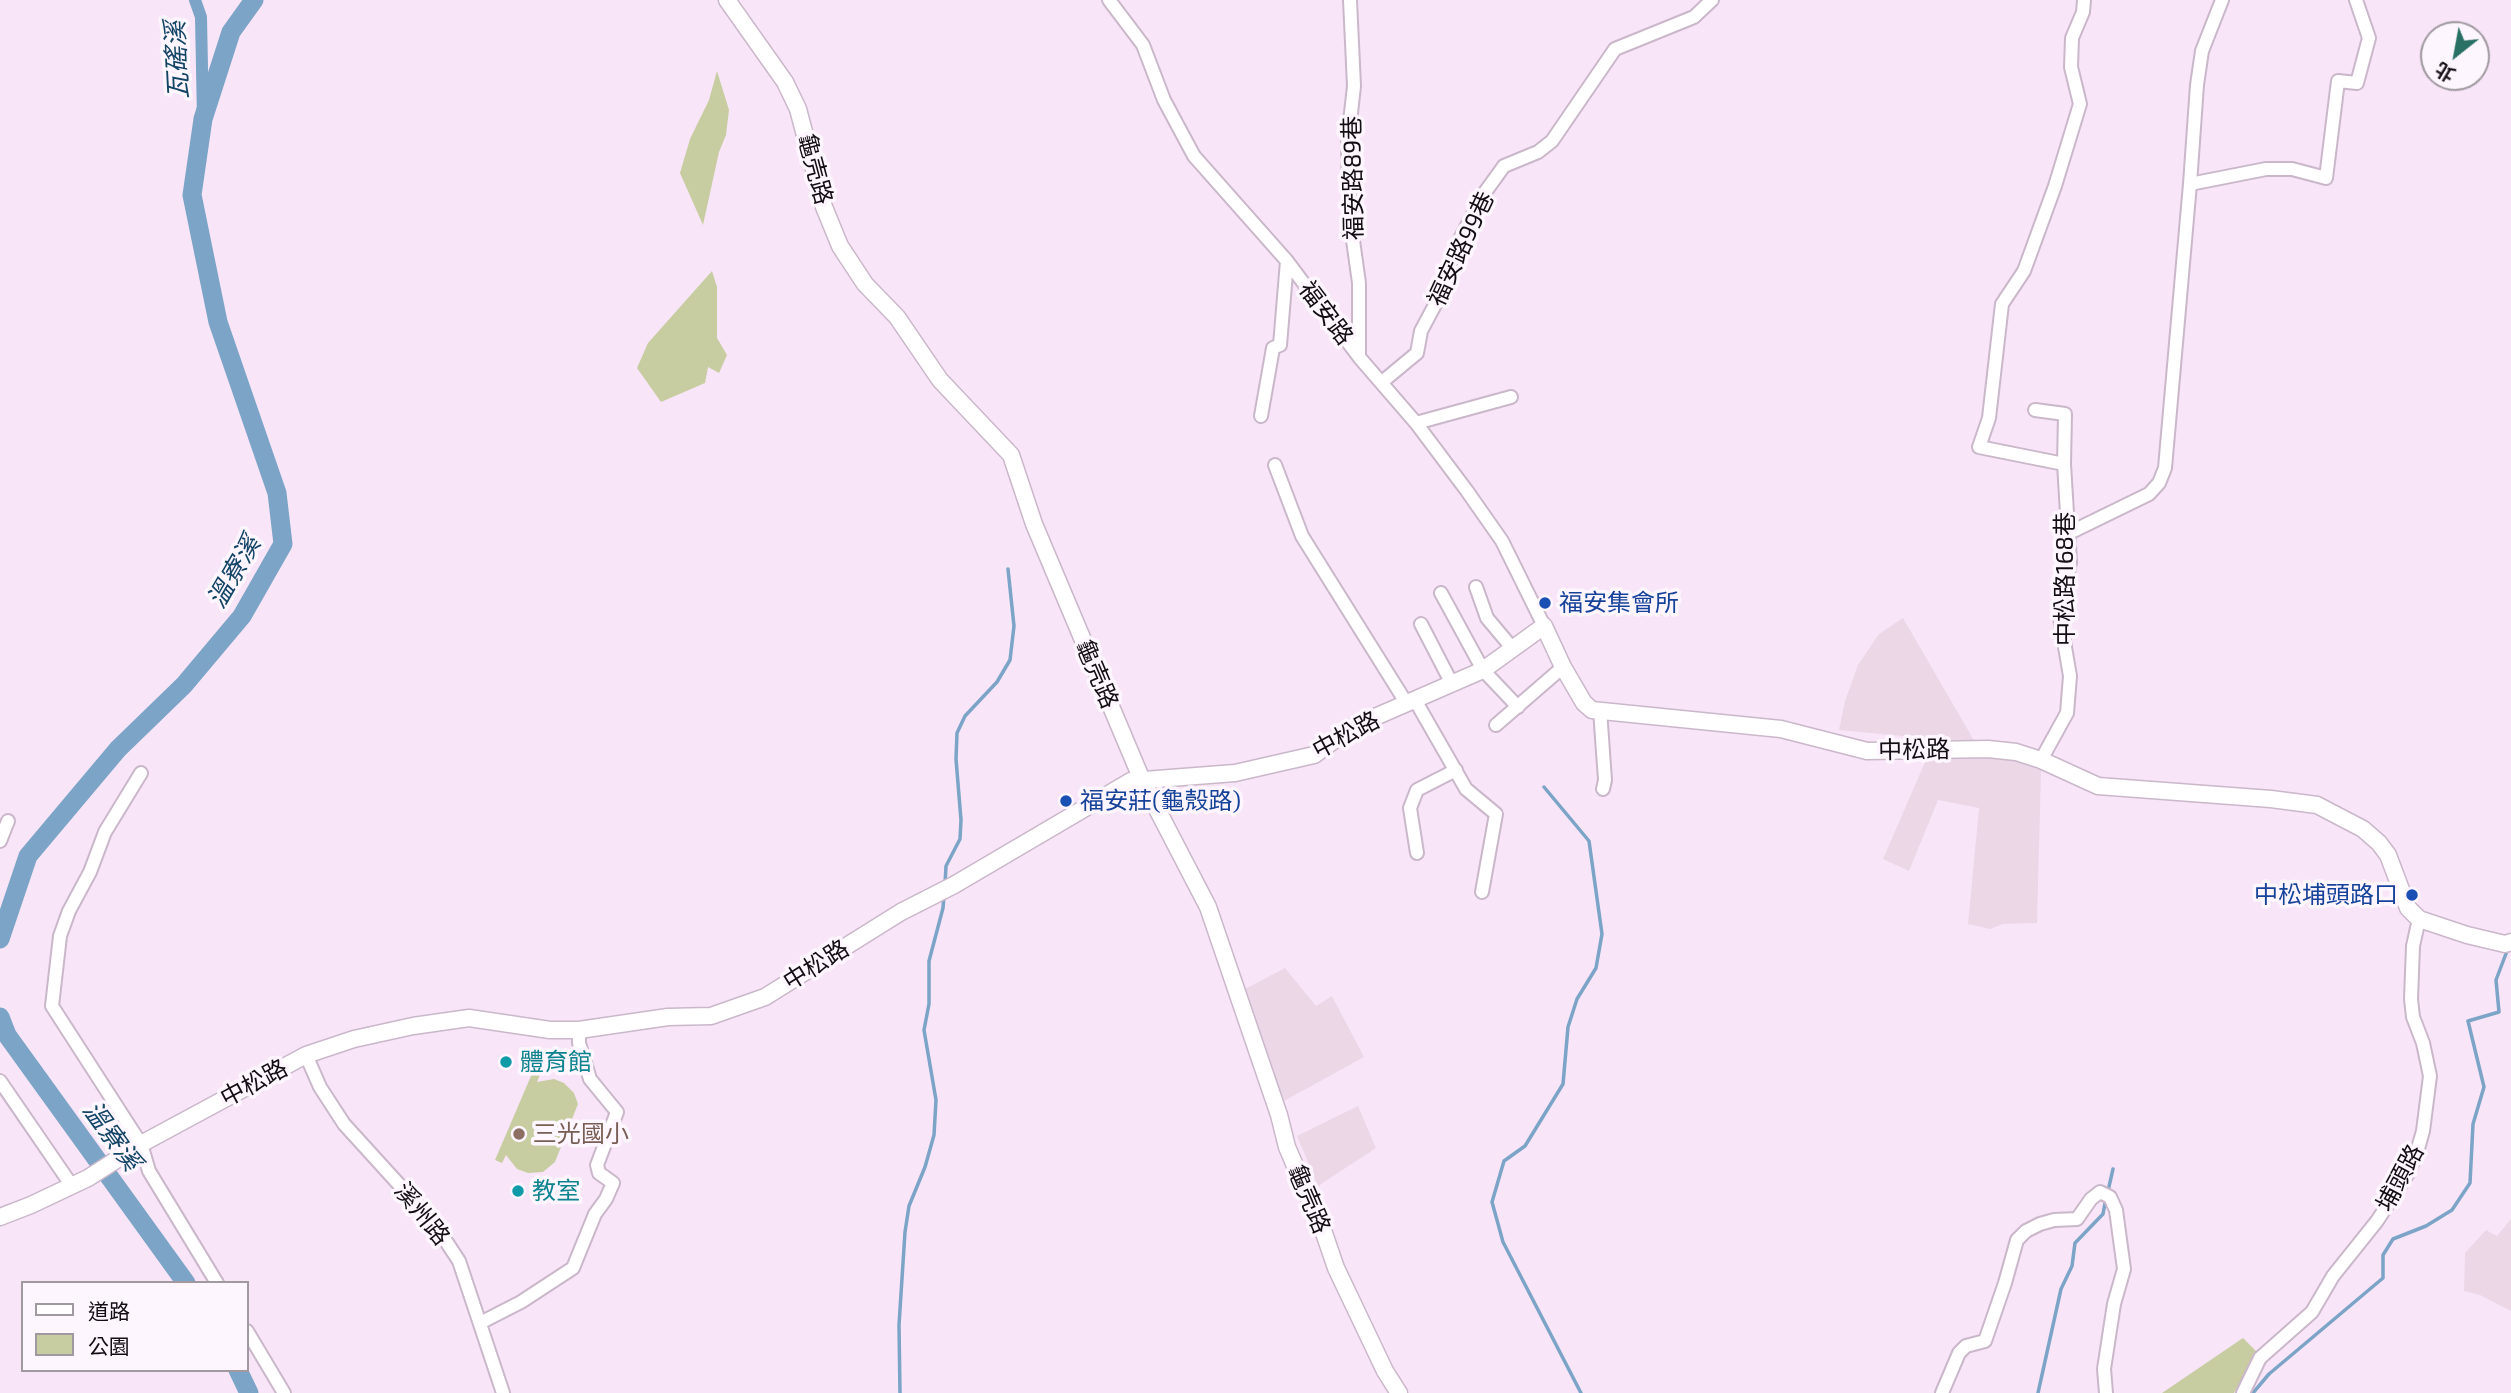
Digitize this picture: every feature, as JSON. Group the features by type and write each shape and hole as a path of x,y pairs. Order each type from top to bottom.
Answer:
{"street":[{"name":"龜壳路","path":"727,0 785,82 798,108 824,207 840,246 865,284 897,317 940,380 1011,455 1034,524 1142,780 1208,907 1279,1115 1287,1147 1336,1268 1385,1371 1399,1393"},
{"name":"福安路","path":"1109,0 1143,45 1164,100 1194,156 1287,261 1359,357 1416,423 1502,541 1544,626"},
{"name":"福安路89巷","path":"1350,0 1354,86 1348,140 1349,212 1359,282 1359,357"},
{"name":"福安路99巷","path":"1382,383 1417,353 1421,331 1437,301 1456,247 1483,195 1504,166 1538,152 1552,141 1615,49 1693,17 1712,0"},
{"path":"2064,464 1979,447 1990,418 2002,304 2024,271 2056,186 2080,104 2071,67 2072,38 2083,12 2084,0"},
{"path":"2067,534 2149,494 2159,483 2165,468 2197,85 2202,51 2222,0"},
{"path":"2190,184 2266,169 2292,169 2326,178 2338,81 2357,83 2369,38 2356,0"},
{"path":"1261,416 1273,348 1280,345 1287,261"},
{"path":"1416,423 1511,397"},
{"name":"中松路168巷","path":"2035,410 2065,414 2064,464 2070,562 2060,618 2070,676 2067,713 2041,760"},
{"path":"1275,465 1302,536 1466,789 1496,814 1482,892"},
{"path":"1476,587 1487,618 1513,649"},
{"path":"1441,593 1483,670 1518,707"},
{"path":"1421,624 1451,682"},
{"name":"中松路","path":"72,1186 135,1148 306,1055 378,1034 469,1018 550,1030 579,1030 668,1017 711,1016 765,997 901,912 946,889 1131,780 1236,773 1314,755 1352,727 1483,670 1544,626"},
{"path":"1544,626 1584,703 1592,710 1600,710 1605,780 1603,789"},
{"path":"1496,725 1563,667"},
{"name":"中松路","path":"1600,710 1781,729 1867,751 1989,749 2016,752 2041,760 2098,786 2317,805 2363,829 2379,843 2388,855 2408,908 2419,919"},
{"path":"1417,853 1410,808 1417,790 1456,770"},
{"path":"141,773 105,832 90,872 69,911 60,936 52,1006 216,1281"},
{"path":"0,841 8,821"},
{"path":"2419,919 2467,935 2510,943"},
{"name":"埔頭路","path":"2243,1393 2260,1358 2312,1312 2333,1276 2377,1221 2407,1175 2417,1152 2423,1131 2430,1076 2423,1043 2413,1017 2411,999 2413,946 2419,919"},
{"path":"480,1323 573,1268 594,1214 606,1199 612,1183 599,1173 597,1165 617,1112 590,1079 579,1043 579,1030"},
{"name":"溪州路","path":"306,1055 320,1087 344,1124 434,1223 459,1261 503,1393"},
{"path":"0,1081 72,1186 0,1217"},
{"path":"1942,1393 1959,1353 1966,1346 1985,1341 2017,1240 2026,1231 2040,1224 2077,1219 2091,1199 2100,1192 2110,1198 2116,1210 2124,1269 2114,1304 2104,1369 2106,1393"},
{"path":"248,1333 284,1393"}],"shaded area":[{"path":"1903,618 1983,756 2003,755 2041,770 2037,923 2003,924 1990,929 1968,924 1979,808 1938,800 1909,871 1883,859 1935,739 1839,730 1845,701 1858,665 1879,634"},
{"path":"1285,968 1316,1006 1332,996 1364,1057 1284,1101 1243,990"},
{"path":"1358,1106 1376,1148 1318,1186 1297,1136"},
{"path":"2511,1219 2511,1311 2480,1295 2464,1291 2465,1253 2486,1230 2497,1236"}],"green space":[{"path":"717,71 729,110 726,135 719,152 703,225 680,173 690,139 709,100"},
{"path":"712,271 717,287 717,338 727,355 719,373 708,367 705,383 661,402 637,368 648,343"},
{"path":"540,1055 547,1057 537,1082 554,1079 564,1083 574,1093 578,1104 555,1162 543,1172 528,1173 517,1169 506,1155 502,1163 495,1160"},
{"path":"2243,1338 2257,1352 2234,1393 2162,1393"}],"waterway":[{"name":"瓦磘溪","path":"195,0 201,17 203,119"},
{"name":"溫寮溪","path":"0,939 28,856 118,749 184,685 242,616 283,544 277,493 218,322 192,195 203,119 231,32 254,0"},
{"path":"945,884 946,866 960,839 957,733 965,716 997,682 1010,660 1014,626 1008,569"},
{"path":"1544,787 1589,841 1602,934 1596,968 1577,999 1568,1027 1563,1084 1525,1146 1504,1161 1492,1202 1503,1242 1581,1393"},
{"path":"900,1393 899,1325 905,1232 909,1206 925,1167 934,1135 936,1100 924,1030 929,1004 929,961 944,895"},
{"path":"2253,1393 2269,1374 2383,1278 2383,1255 2393,1239 2426,1226 2452,1210 2470,1183 2473,1124 2484,1087 2468,1021 2499,1012 2496,980 2507,951"},
{"name":"溫寮溪","path":"0,1017 7,1035 185,1281"},
{"path":"2108,1191 2113,1169"},
{"path":"2038,1393 2061,1289 2072,1266 2075,1243 2103,1214 2106,1198"},
{"name":"溫寮溪","path":"239,1372 249,1393"}],"place":[{"name":"福安集會所","path":"1545,603"},
{"name":"福安莊(龜殼路)","path":"1066,801"},
{"name":"中松埔頭路口","path":"2412,895"},
{"name":"體育館","path":"506,1062"},
{"name":"三光國小","path":"519,1134"},
{"name":"教室","path":"518,1191"}]}
